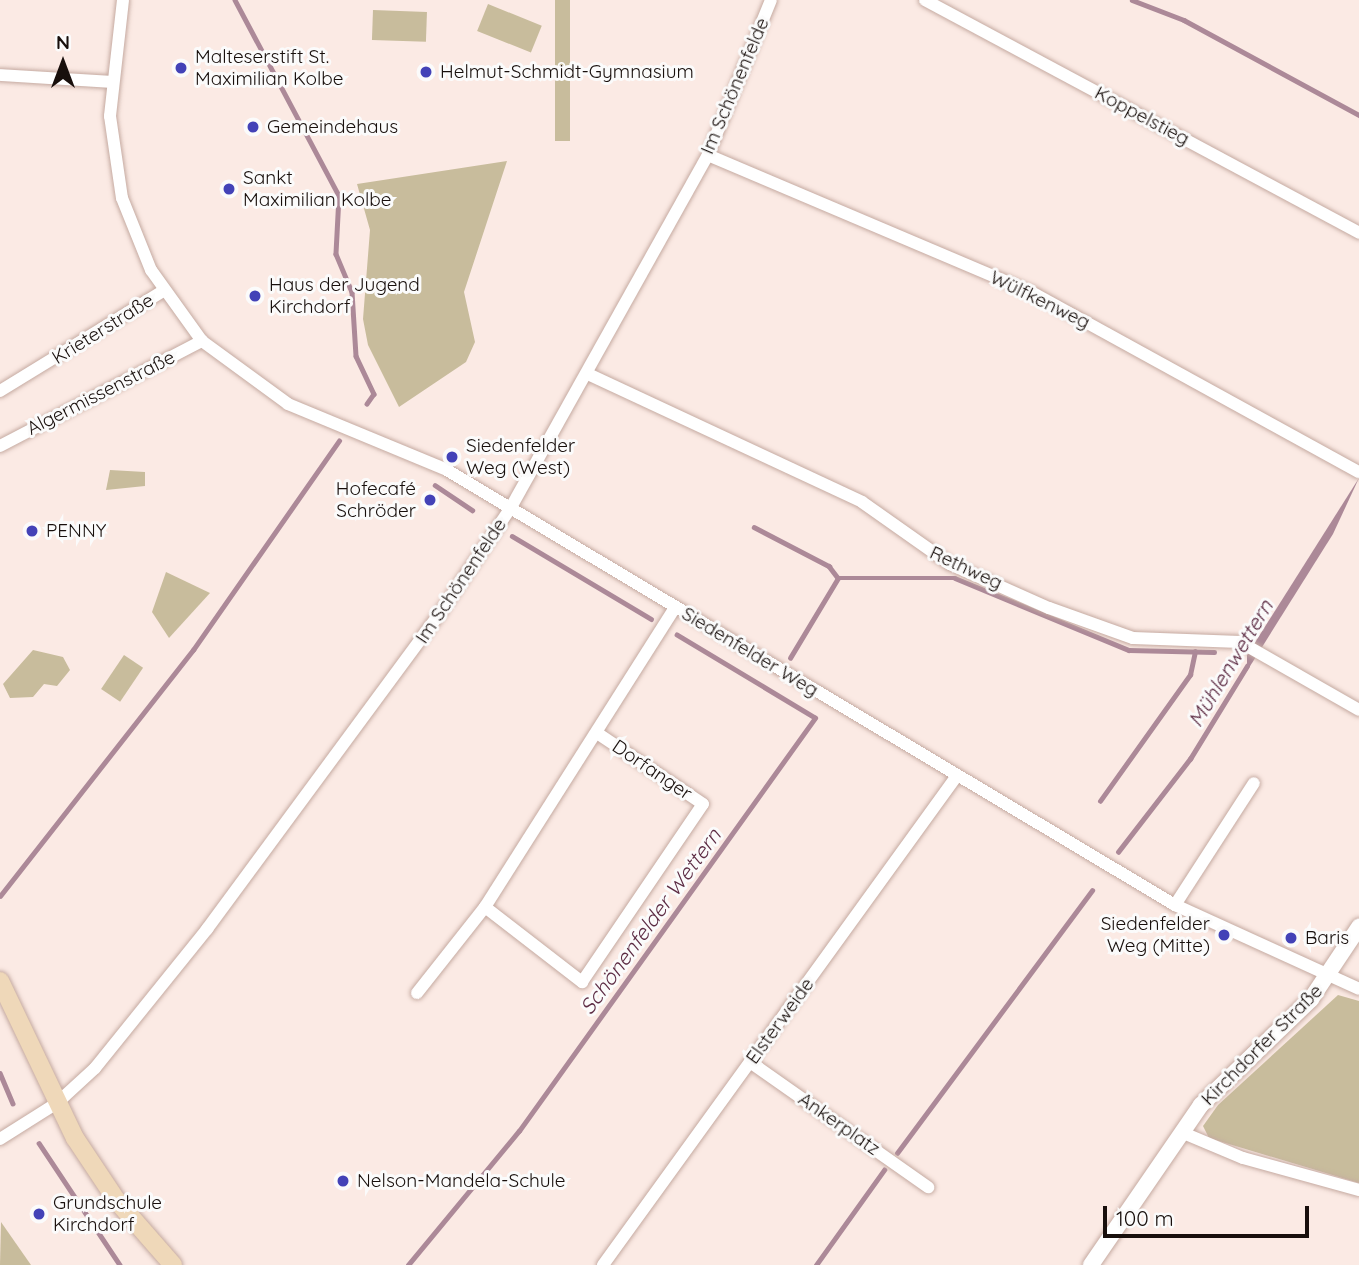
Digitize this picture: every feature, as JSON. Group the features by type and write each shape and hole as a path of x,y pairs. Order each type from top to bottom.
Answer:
{"main road":[{"path":"0,981 57,1102 96,1172 173,1265"}],"street":[{"name":"Krieterstraße","path":"0,391 163,290 122,198 111,149 111,82 123,0"},
{"name":"Im Schönenfelde","path":"0,1139 57,1102 95,1068 207,929 510,509 588,374 708,155 771,0"},
{"name":"Koppelstieg","path":"925,0 1359,233"},
{"path":"0,75 111,82"},
{"name":"Wülfkenweg","path":"708,155 1031,292 1359,472"},
{"name":"Siedenfelder Weg","path":"163,290 202,341 288,404 410,451 1175,905 1359,989"},
{"name":"Algermissenstraße","path":"0,446 202,341"},
{"name":"Rethweg","path":"588,374 862,502 950,564 1070,617 1133,638 1226,639 1249,646 1359,710"},
{"name":"Dorfanger","path":"417,993 485,907 600,735 676,608"},
{"name":"Dorfanger","path":"485,907 582,982 704,804 600,735"},
{"name":"Elsterweide","path":"603,1265 956,777"},
{"path":"1175,905 1254,783"},
{"name":"Kirchdorfer Straße","path":"1091,1265 1181,1132 1217,1086 1329,977 1359,927"},
{"name":"Ankerplatz","path":"750,1062 928,1187"},
{"path":"1181,1132 1244,1158 1359,1190"}],"shaded area":[{"path":"555,0 570,0 570,141 555,141"},
{"path":"488,4 542,26 531,53 477,31"},
{"path":"373,10 427,12 426,42 372,40"},
{"path":"507,161 464,292 475,342 466,362 399,407 368,345 363,319 370,230 357,184"},
{"path":"110,470 145,472 145,486 106,490"},
{"path":"1359,478 1333,534 1247,671 1247,655"},
{"path":"166,572 210,593 169,638 152,612"},
{"path":"33,650 63,657 70,670 57,686 44,684 33,697 10,698 3,684"},
{"path":"124,655 143,668 120,702 101,689"},
{"path":"1338,995 1359,1001 1359,1183 1209,1138 1203,1126 1218,1105"},
{"path":"1,1222 31,1265 0,1265"}],"waterway":[{"name":"Schönenfelder Wettern","path":"235,0 339,196 336,254 352,292 356,356 374,394 367,404"},
{"path":"1132,0 1184,20 1359,115"},
{"path":"0,896 193,650 339,441"},
{"name":"Schönenfelder Wettern","path":"435,485 472,510"},
{"name":"Schönenfelder Wettern","path":"754,527 829,566 838,578 955,578 1129,650 1214,652"},
{"name":"Schönenfelder Wettern","path":"512,536 651,619"},
{"path":"790,658 838,578"},
{"name":"Schönenfelder Wettern","path":"408,1265 519,1131 815,718 677,635"},
{"path":"1100,801 1190,675 1195,652"},
{"name":"Mühlenwettern","path":"1118,852 1190,759 1247,666"},
{"name":"Mühlenwettern","path":"897,1153 1092,890"},
{"path":"0,1073 13,1103"},
{"path":"39,1143 120,1265"},
{"name":"Mühlenwettern","path":"816,1265 884,1170"}],"place":[{"name":"Malteserstift St. Maximilian Kolbe","path":"181,68"},
{"name":"Helmut-Schmidt-Gymnasium","path":"426,72"},
{"name":"Gemeindehaus","path":"253,127"},
{"name":"Sankt Maximilian Kolbe","path":"229,189"},
{"name":"Haus der Jugend Kirchdorf","path":"255,296"},
{"name":"Siedenfelder Weg (West)","path":"452,457"},
{"name":"Hofecafé Schröder","path":"430,500"},
{"name":"PENNY","path":"32,531"},
{"name":"Siedenfelder Weg (Mitte)","path":"1224,935"},
{"name":"Baris","path":"1291,938"},
{"name":"Nelson-Mandela-Schule","path":"343,1181"},
{"name":"Grundschule Kirchdorf","path":"39,1214"}]}
